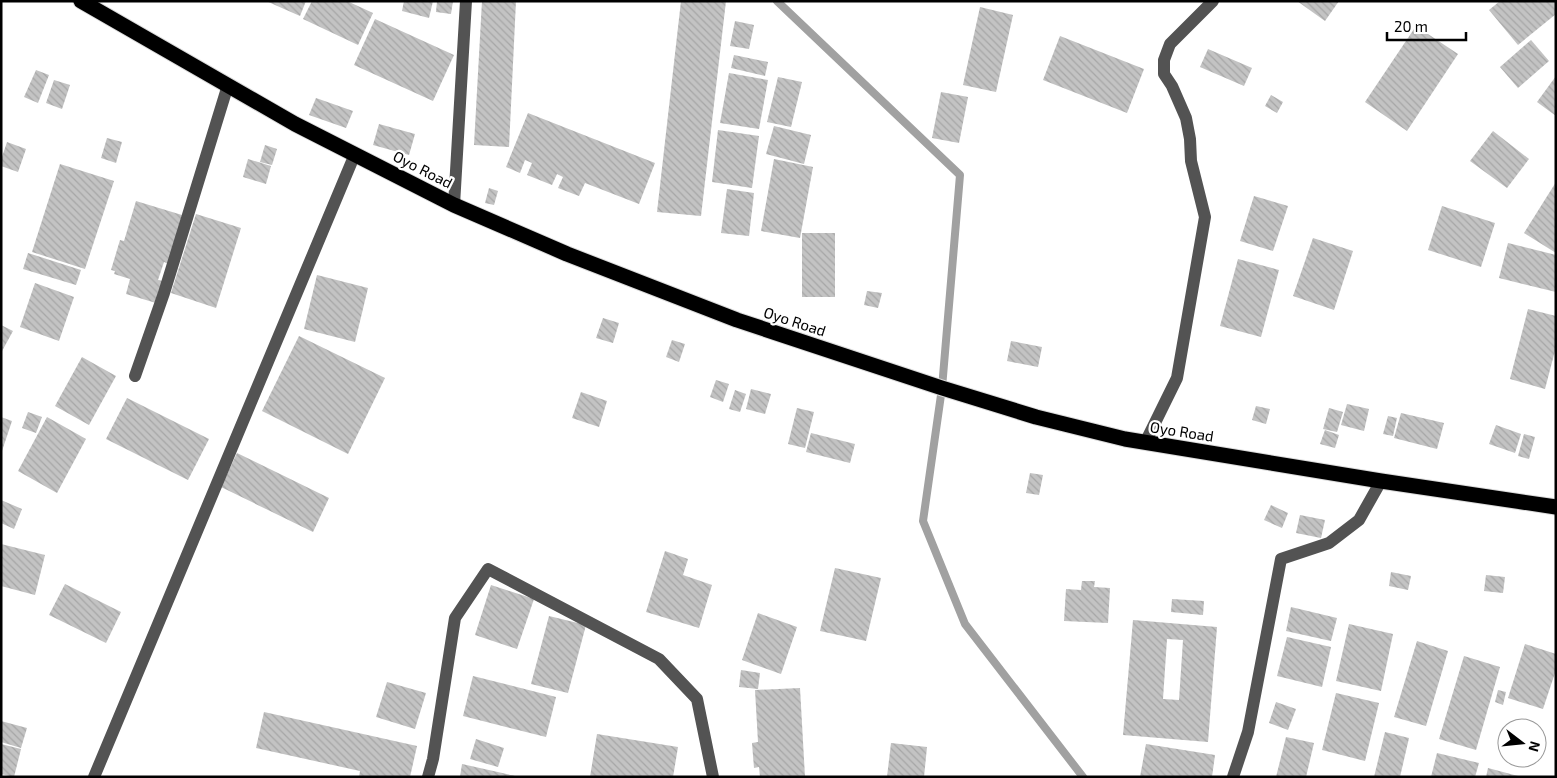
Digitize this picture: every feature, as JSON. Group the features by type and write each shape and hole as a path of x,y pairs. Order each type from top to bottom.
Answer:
{"highway":[{"name":"Oyo Road","path":"81,1 295,124 454,205 567,254 737,320 942,388 1036,417 1124,440 1381,482 1556,507"}],"street":[{"path":"454,205 466,1"},
{"path":"1146,443 1177,378 1205,217 1190,161 1190,139 1186,118 1172,86 1164,74 1164,60 1170,44 1212,1"},
{"path":"135,376 164,293 228,85"},
{"path":"94,777 355,154"},
{"path":"1233,777 1248,732 1281,559 1329,542 1359,520 1381,482"},
{"path":"428,777 433,759 455,618 488,569 659,659 697,699 713,777"}],"building":[{"path":"266,1 306,1 300,16"},
{"path":"312,1 347,1 373,13 358,45 303,19"},
{"path":"404,1 433,1 429,18 402,11"},
{"path":"437,1 453,1 451,14 436,12"},
{"path":"482,1 516,1 509,147 474,145"},
{"path":"681,1 726,1 701,216 657,212"},
{"path":"1297,1 1339,1 1325,21"},
{"path":"1500,1 1556,1 1556,14 1518,45 1489,10"},
{"path":"980,7 1013,15 996,92 963,85"},
{"path":"375,19 454,55 433,101 354,65"},
{"path":"735,21 754,25 749,49 730,46"},
{"path":"1416,26 1458,54 1407,131 1365,102"},
{"path":"1060,36 1144,69 1127,113 1043,80"},
{"path":"1531,40 1549,61 1518,88 1500,67"},
{"path":"1208,49 1252,68 1244,86 1200,67"},
{"path":"734,55 768,62 765,76 731,68"},
{"path":"36,70 49,75 38,103 24,97"},
{"path":"729,73 768,80 759,129 720,123"},
{"path":"1556,76 1556,116 1537,102"},
{"path":"778,77 802,82 791,127 767,122"},
{"path":"54,80 70,85 62,109 46,103"},
{"path":"941,92 968,97 959,143 932,138"},
{"path":"1271,95 1283,102 1277,113 1265,106"},
{"path":"316,98 353,111 346,128 309,115"},
{"path":"528,113 655,163 639,204 585,183 579,196 558,188 563,177 557,174 552,185 527,175 532,163 525,160 520,173 506,167"},
{"path":"379,124 415,134 409,155 373,145"},
{"path":"774,126 811,135 804,164 766,154"},
{"path":"718,130 759,136 752,188 712,182"},
{"path":"1493,131 1529,159 1507,188 1470,161"},
{"path":"107,138 122,142 116,163 101,158"},
{"path":"7,142 26,149 18,172 1,166"},
{"path":"265,145 277,149 272,165 260,162"},
{"path":"248,159 271,166 266,184 243,177"},
{"path":"774,159 813,167 800,238 761,231"},
{"path":"60,164 114,181 85,269 32,252"},
{"path":"1556,182 1556,253 1524,233"},
{"path":"489,188 498,191 494,205 485,203"},
{"path":"727,189 754,193 749,236 721,233"},
{"path":"1254,196 1288,206 1273,251 1240,241"},
{"path":"136,201 182,215 169,264 164,262 158,280 163,281 156,303 126,294 130,279 114,274 115,271 111,270 120,240 124,241"},
{"path":"1442,206 1495,223 1481,267 1428,250"},
{"path":"196,214 241,228 216,308 171,293"},
{"path":"802,233 835,233 835,297 802,297"},
{"path":"1313,238 1353,251 1334,310 1293,296"},
{"path":"1508,243 1556,255 1556,292 1499,278"},
{"path":"28,253 81,270 76,285 23,269"},
{"path":"1238,259 1279,270 1261,337 1220,326"},
{"path":"317,275 368,288 355,342 304,329"},
{"path":"35,283 74,297 59,341 20,327"},
{"path":"867,291 882,293 878,308 864,305"},
{"path":"1528,309 1556,316 1556,347 1545,389 1510,379"},
{"path":"603,318 619,323 613,343 596,338"},
{"path":"1,325 13,331 1,353"},
{"path":"299,336 385,378 348,454 262,411"},
{"path":"672,340 685,344 679,362 666,357"},
{"path":"1011,341 1042,347 1038,367 1007,361"},
{"path":"82,357 116,376 89,425 55,406"},
{"path":"716,380 729,384 723,402 710,397"},
{"path":"751,389 771,394 765,414 746,409"},
{"path":"735,390 746,394 740,412 729,409"},
{"path":"581,392 607,401 599,427 572,418"},
{"path":"127,398 209,439 188,480 106,439"},
{"path":"1347,404 1369,409 1364,431 1341,425"},
{"path":"1256,406 1270,409 1266,424 1252,420"},
{"path":"797,408 814,412 805,448 788,444"},
{"path":"1329,408 1343,412 1337,432 1323,429"},
{"path":"28,412 42,417 36,433 22,428"},
{"path":"1401,413 1444,423 1437,449 1394,438"},
{"path":"1388,416 1397,418 1393,436 1383,434"},
{"path":"1,417 12,421 2,451 1,451"},
{"path":"47,417 86,439 57,493 18,471"},
{"path":"1496,425 1521,434 1515,453 1489,444"},
{"path":"1325,430 1339,435 1335,448 1320,444"},
{"path":"811,433 855,444 850,463 806,452"},
{"path":"1524,434 1535,437 1529,459 1518,456"},
{"path":"237,453 329,498 313,532 221,487"},
{"path":"1030,473 1043,475 1039,495 1026,493"},
{"path":"1,500 22,509 14,529 1,523"},
{"path":"1271,505 1288,513 1282,528 1264,520"},
{"path":"1300,515 1325,520 1321,538 1296,533"},
{"path":"1,544 45,555 35,595 1,586"},
{"path":"665,551 688,559 683,575 712,585 699,628 646,612"},
{"path":"835,568 881,578 866,641 820,631"},
{"path":"1391,572 1411,576 1408,590 1389,586"},
{"path":"1486,575 1505,577 1503,593 1484,591"},
{"path":"1082,581 1095,581 1094,587 1110,588 1108,623 1064,621 1066,589 1081,590"},
{"path":"65,584 121,612 106,643 49,615"},
{"path":"491,585 534,599 517,649 475,635"},
{"path":"1172,599 1204,601 1203,615 1171,612"},
{"path":"1291,607 1337,618 1331,641 1286,631"},
{"path":"758,613 797,627 781,674 742,660"},
{"path":"549,616 586,625 568,693 531,684"},
{"path":"1133,620 1217,627 1208,742 1123,735","holes":["1167,639 1183,640 1179,700 1163,699"]},
{"path":"1349,624 1393,634 1381,691 1336,681"},
{"path":"1287,637 1331,647 1322,687 1277,676"},
{"path":"1417,641 1448,651 1426,726 1394,717"},
{"path":"1525,644 1556,654 1556,670 1543,709 1508,698"},
{"path":"1464,656 1500,667 1476,750 1439,739"},
{"path":"741,670 760,673 758,689 739,687"},
{"path":"473,676 556,697 546,737 463,716"},
{"path":"387,682 426,693 415,729 376,717"},
{"path":"800,688 805,777 760,777 759,767 754,768 752,743 758,742 755,690"},
{"path":"1498,690 1506,692 1503,705 1495,702"},
{"path":"1336,693 1379,703 1365,761 1322,750"},
{"path":"1276,702 1296,709 1288,730 1269,723"},
{"path":"264,712 417,746 410,777 359,777 360,771 256,748"},
{"path":"1,721 27,728 21,748 1,742"},
{"path":"1385,732 1409,738 1400,777 1374,777"},
{"path":"597,734 678,747 673,777 590,777"},
{"path":"1286,737 1314,743 1306,777 1276,777"},
{"path":"476,739 504,748 498,767 470,759"},
{"path":"891,743 927,747 924,777 887,777"},
{"path":"1,744 21,749 14,777 1,774"},
{"path":"1146,744 1215,755 1212,777 1140,777"},
{"path":"1437,753 1479,763 1475,777 1431,777"},
{"path":"462,764 515,776 515,777 460,777"},
{"path":"1488,768 1518,776 1518,777 1486,777"}],"waterway":[{"path":"777,1 960,175 942,388 923,521 965,624 1083,777"}]}
